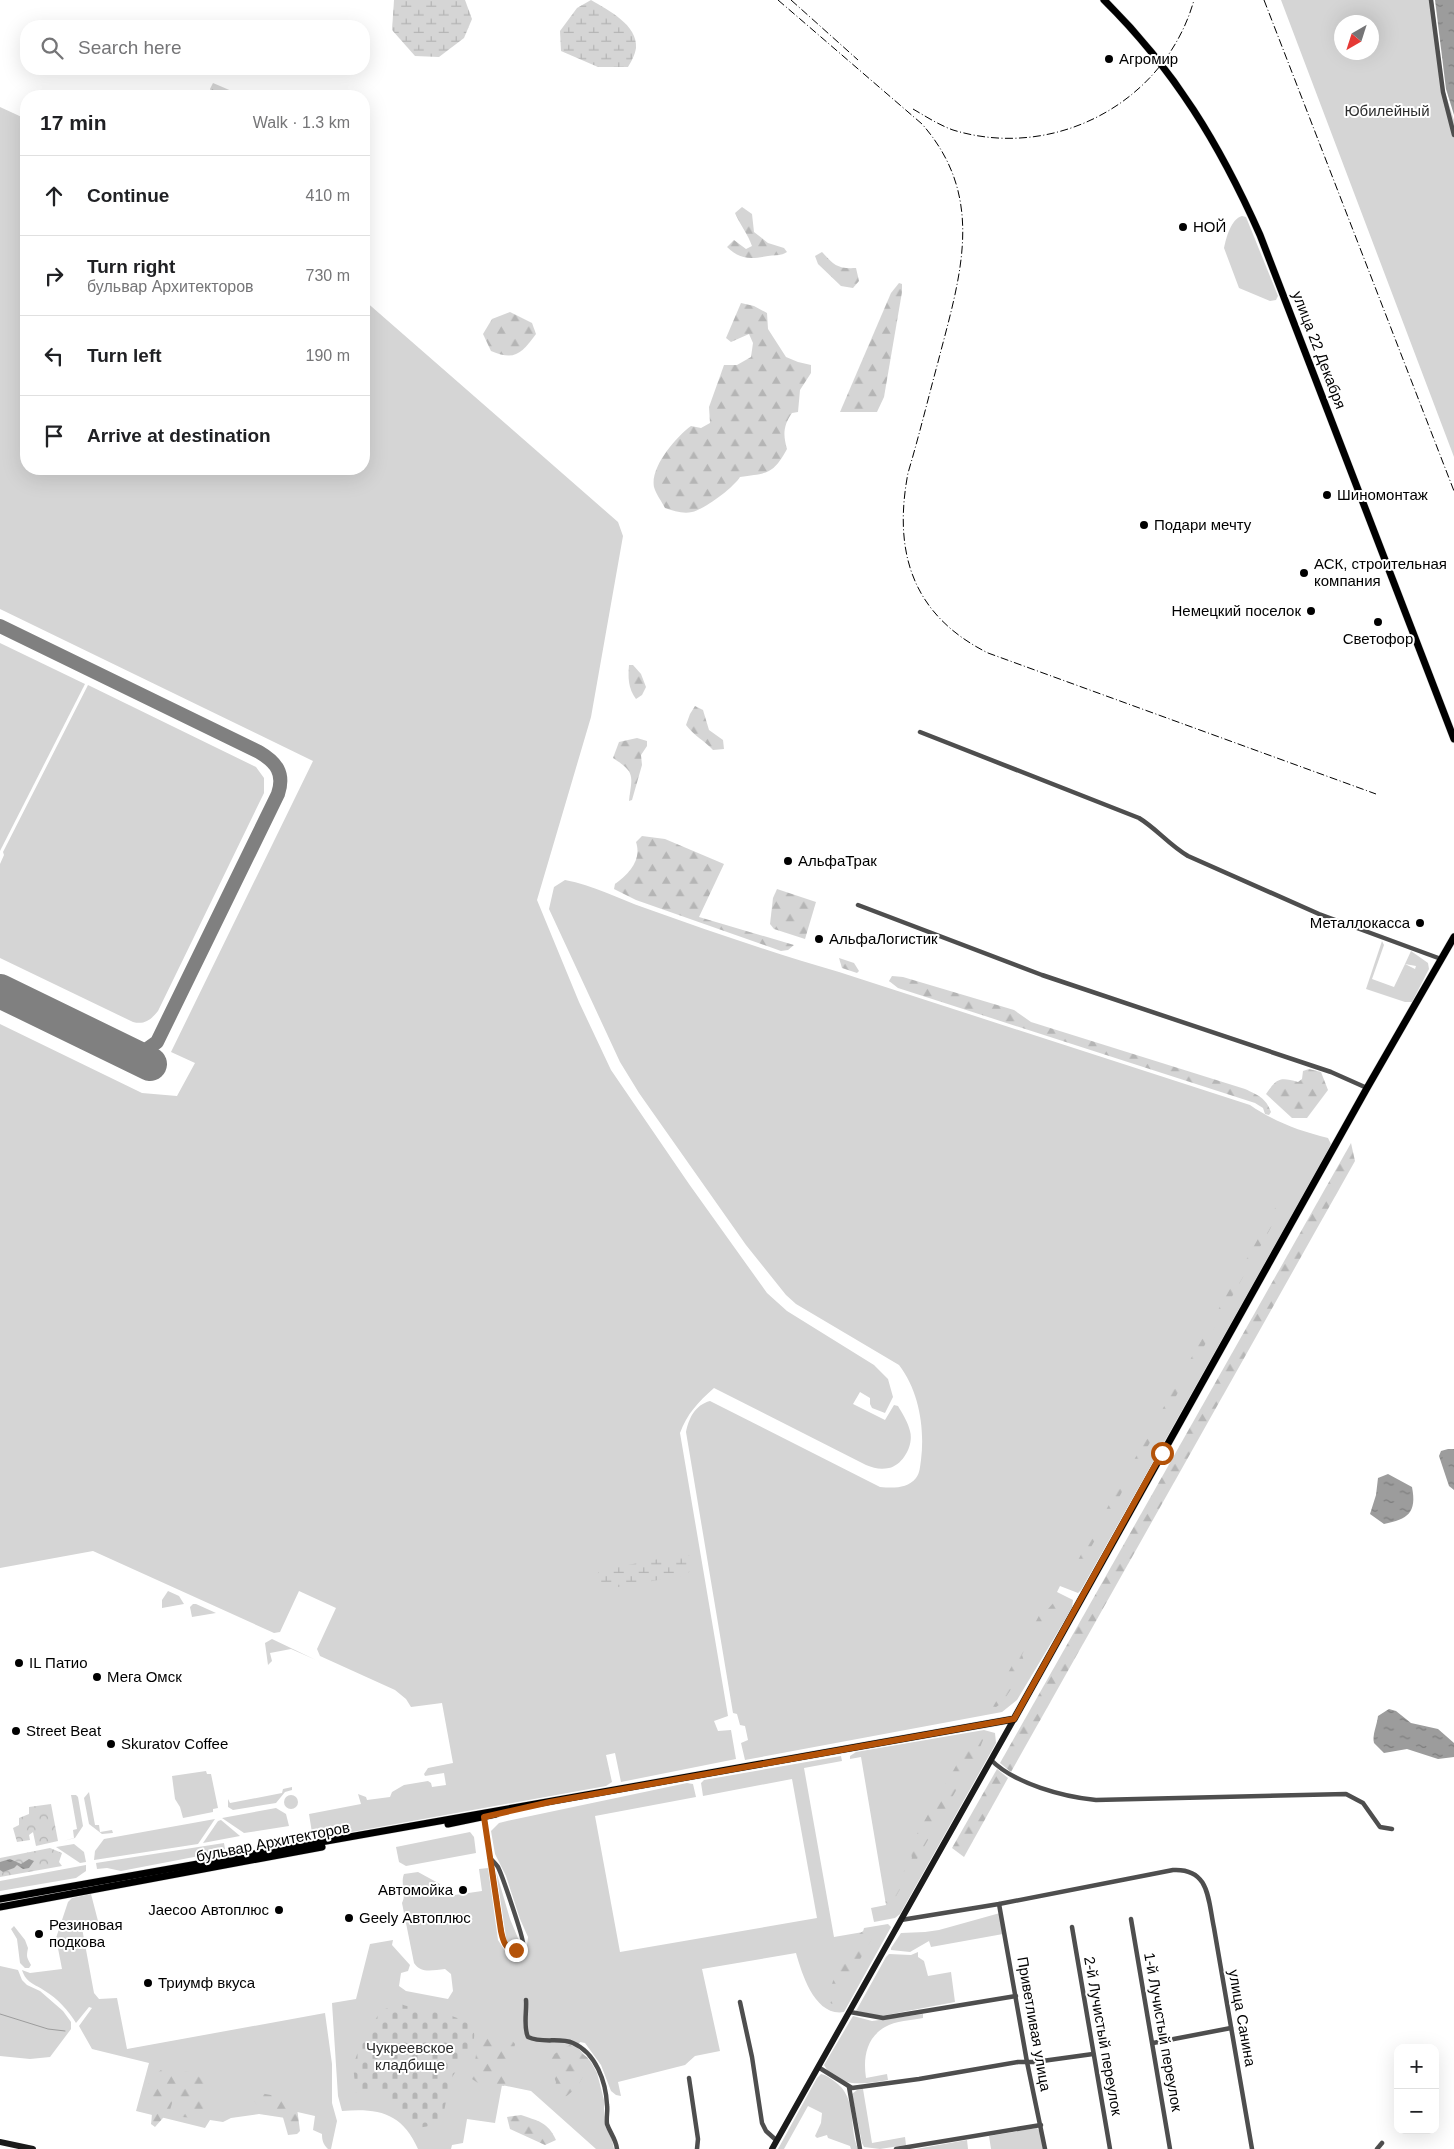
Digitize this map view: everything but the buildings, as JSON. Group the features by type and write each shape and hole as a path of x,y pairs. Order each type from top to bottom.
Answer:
{"main road":[{"name":"улица 22 Декабря","path":"1104,0 1140,38 1189,101 1210,134 1237,184 1260,234 1454,739"},
{"path":"772,2149 1367,1088 1454,937"},
{"name":"бульвар Архитекторов","path":"0,1907 550,1802 1014,1719"},
{"name":"бульвар Архитекторов","path":"0,1899 484,1815"},
{"path":"0,2142 33,2149"}],"street":[{"path":"1431,0 1443,92 1454,135"},
{"path":"920,732 1139,818 1151,825 1171,845 1188,856 1319,914 1441,959"},
{"path":"858,905 1042,975 1331,1072 1367,1088"},
{"path":"991,1760 1011,1776 1076,1798 1134,1801 1346,1794 1363,1803 1380,1827 1392,1829"},
{"path":"484,1815 490,1858 504,1942 511,1950 516,1950 523,1944 524,1940 504,1881 497,1865 490,1858"},
{"name":"улица Санина","path":"999,1904 1173,1870 1183,1870 1196,1874 1202,1880 1207,1891 1252,2149"},
{"path":"901,1920 999,1904"},
{"name":"Приветливая улица","path":"999,1904 1027,2062 1046,2149"},
{"name":"1-й Лучистый переулок","path":"1131,1919 1170,2149"},
{"name":"2-й Лучистый переулок","path":"1072,1927 1110,2149"},
{"path":"850,2012 883,2018 1016,1996"},
{"path":"526,2000 528,2014 525,2031 528,2037 535,2040 564,2040 574,2043 595,2062 608,2102 607,2124 617,2149"},
{"path":"740,2002 752,2057 762,2123 766,2131 776,2140"},
{"path":"1152,2043 1231,2028"},
{"path":"818,2067 849,2087 919,2079 1018,2062 1093,2054"},
{"path":"689,2078 698,2138 697,2149"},
{"path":"849,2087 860,2149"},
{"path":"896,2149 1041,2125"},
{"path":"1377,2149 1382,2143"}],"green space":[{"path":"394,0 465,0 472,19 464,38 439,57 415,56 392,30"},
{"path":"591,0 621,19 632,32 636,48 628,67 598,67 561,51 560,31 577,8"},
{"name":"Юбилейный","path":"1281,0 1433,0 1444,89 1454,120 1454,457"},
{"path":"213,83 229,90 210,90"},
{"path":"0,107 20,116 20,475 370,475 370,305 618,522 623,536 591,717 537,900 579,1002 611,1070 689,1184 767,1293 787,1311 874,1365 888,1379 893,1397 885,1413 872,1408 870,1398 860,1392 853,1404 885,1420 894,1405 898,1406 908,1424 911,1436 909,1448 903,1459 894,1466 880,1469 866,1465 714,1388 698,1403 686,1420 680,1433 728,1716 714,1721 718,1731 731,1730 736,1759 621,1782 615,1753 606,1755 612,1782 606,1786 313,1839 309,1814 361,1804 358,1794 366,1797 367,1800 390,1797 392,1792 404,1785 428,1781 432,1787 446,1785 444,1773 425,1776 424,1774 428,1768 453,1763 442,1703 411,1707 406,1699 395,1690 320,1656 317,1649 336,1608 299,1591 280,1632 274,1633 93,1551 0,1568 0,1024 142,1093 177,1096 195,1063 171,1052 313,761 0,609"},
{"path":"742,207 752,214 754,232 768,243 784,248 787,252 756,258 741,256 727,247 734,240 746,249 752,246 735,213"},
{"path":"1242,216 1246,217 1278,296 1276,300 1270,301 1239,288 1224,248 1232,225"},
{"path":"822,252 840,267 856,268 859,281 853,288 841,286 818,264 815,256"},
{"path":"899,283 902,284 902,292 884,397 877,412 840,412 891,293"},
{"path":"741,303 754,306 767,313 768,329 786,357 811,365 811,373 800,390 798,412 792,413 785,426 784,435 787,449 778,464 773,468 763,473 740,477 711,503 698,510 685,513 665,508 654,487 654,479 665,453 678,437 691,426 701,428 710,423 709,407 724,365 737,365 751,357 753,343 749,334 731,342 726,338"},
{"path":"510,312 532,323 536,334 517,354 499,354 491,351 483,334 492,319"},
{"path":"0,643 85,684 0,851"},
{"path":"629,665 633,665 641,674 646,687 642,695 636,699 629,683"},
{"path":"88,685 256,767 264,778 264,793 158,1011 150,1019 141,1023 133,1022 0,958 0,864 4,855 3,852"},
{"path":"695,706 703,710 709,730 723,740 724,749 713,750 686,725"},
{"path":"637,738 647,741 647,746 641,755 642,765 632,800 629,801 631,775 626,767 613,758 619,742"},
{"path":"642,836 665,839 724,864 699,917 794,945 788,950 781,951 636,900 614,889 615,884 625,876 636,861 636,842"},
{"path":"565,880 596,889 645,908 765,949 1250,1105 1288,1125 1328,1138 1331,1144 1324,1158 1081,1590 1078,1593 1060,1586 1057,1592 1073,1600 1072,1608 1017,1700 1002,1712 745,1760 741,1743 748,1740 745,1726 740,1725 737,1714 733,1713 686,1432 691,1417 700,1406 710,1401 880,1487 895,1487 904,1486 912,1482 919,1472 922,1435 919,1410 911,1386 899,1365 796,1304 786,1295 746,1245 639,1093 620,1062 549,909 554,887"},
{"path":"777,889 816,902 805,939 774,929 770,924 773,898"},
{"path":"1382,941 1384,945 1372,979 1394,987 1411,951 1428,963 1429,969 1412,1002 1405,1002 1366,989","holes":["1405,964 1416,966 1415,969"]},
{"path":"839,958 854,963 859,971 857,973 842,968"},
{"path":"892,976 903,977 1014,1010 1031,1022 1245,1089 1264,1100 1271,1112 1269,1115 1265,1114 1263,1108 1255,1103 898,988 889,981"},
{"path":"1309,1069 1321,1072 1328,1090 1307,1118 1292,1118 1266,1094 1279,1080 1298,1082 1302,1079 1303,1071"},
{"path":"1351,1143 1355,1161 1011,1772 1000,1763"},
{"path":"1278,1203 1283,1206 1077,1572 1073,1569"},
{"path":"689,1555 692,1568 687,1575 612,1588 597,1586 594,1581 595,1575 602,1570 674,1556"},
{"path":"168,1591 179,1596 184,1604 162,1608 162,1600"},
{"path":"1055,1601 1059,1604 1050,1622 1038,1629 1030,1638 1022,1655 1025,1664 1024,1669 1002,1703 996,1707 990,1706 1041,1612 1048,1609"},
{"path":"193,1604 216,1613 192,1617 190,1607"},
{"path":"272,1639 316,1660 291,1649 270,1653 272,1661 268,1665 265,1643"},
{"path":"984,1730 995,1733 996,1743 900,1914 895,1918 874,1922 871,1908 886,1905 861,1757 850,1759 850,1756 856,1752"},
{"path":"978,1733 983,1740 979,1750 891,1905 885,1902 912,1858 910,1849 914,1839 972,1738"},
{"path":"841,1756 842,1761 804,1768 834,1937 863,1932 864,1928 888,1924 891,1927 844,2012 834,2012 825,2008 818,2001 806,1982 796,1953 702,1969 720,2051 695,2056 685,2065 618,2082 621,2096 611,2091 601,2065 585,2043 580,2042 577,2047 591,2062 597,2073 604,2100 606,2128 611,2135 614,2149 596,2149 531,2091 502,2085 495,2123 467,2119 463,2143 452,2145 451,2149 418,2149 405,2127 388,2115 367,2111 342,2111 338,2096 332,2003 356,1999 370,1944 393,1940 392,1945 410,1965 408,1971 401,1973 399,1986 406,1991 448,1999 453,1991 451,1974 445,1969 424,1970 414,1963 402,1903 404,1896 404,1874 418,1872 440,1884 441,1897 482,1891 479,1869 488,1868 498,1940 507,1954 523,1953 528,1937 506,1876 495,1854 491,1831 499,1823 507,1821 687,1783 693,1784 696,1797 595,1816 620,1952 817,1918 792,1779 703,1796 701,1783 704,1780"},
{"path":"997,1769 1008,1778 964,1857 952,1848"},
{"path":"206,1771 207,1774 211,1774 218,1808 213,1809 213,1812 183,1818 180,1807 175,1799 172,1776"},
{"path":"292,1787 292,1790 285,1792 276,1803 233,1810 228,1807 228,1799 230,1803 282,1793 283,1789"},
{"path":"89,1792 95,1825 99,1825 100,1832 112,1830 113,1833 102,1834 89,1824 84,1798"},
{"path":"71,1795 78,1797 83,1826 75,1838 63,1841 74,1838 73,1830 77,1829"},
{"path":"288,1795 294,1795 298,1802 294,1809 288,1809 284,1805 284,1799"},
{"path":"51,1804 58,1841 36,1846 33,1832 29,1835 30,1840 17,1842 13,1828 19,1825 19,1818 29,1814 29,1807"},
{"path":"276,1808 286,1814 289,1826 244,1833 222,1818"},
{"path":"215,1819 198,1844 94,1860 95,1851 104,1839"},
{"path":"221,1820 240,1836 203,1843 218,1821"},
{"path":"470,1832 474,1837 476,1853 406,1866 399,1862 396,1847"},
{"path":"224,1843 225,1849 220,1852 121,1871 107,1868 97,1869 96,1863"},
{"path":"74,1844 84,1852 86,1862 80,1863 56,1847"},
{"path":"50,1848 62,1853 59,1862 62,1866 0,1877 0,1858"},
{"path":"86,1865 86,1871 76,1878 0,1891 0,1881"},
{"path":"496,1871 510,1919 520,1943 513,1948 507,1944"},
{"path":"91,1894 98,1924 82,1928 94,1993 99,1999 117,1998 127,2049 325,2013 332,2064 332,2103 337,2121 331,2149 328,2149 325,2145 322,2134 313,2130 315,2116 293,2111 292,2119 259,2114 231,2118 223,2122 210,2120 205,2128 136,2111 149,2063 92,2049 79,2026 92,2008 89,2007 76,2023 58,2001 28,1981 22,1970 30,1973 62,1969 56,1938 68,1902 72,1898"},
{"path":"1000,1913 1003,1934 931,1947 929,1941 910,1952 891,1950 901,1933 939,1930"},
{"path":"14,1926 25,1940 28,1948 27,1957 31,1965 29,1968 25,1968 20,1963 17,1939 11,1929"},
{"path":"878,1928 840,1994 832,2004 827,2000 833,1981 859,1934 866,1929"},
{"path":"918,1952 918,1957 924,1961 928,1976 951,1972 955,2002 881,2016 856,2011 889,1954 911,1955"},
{"path":"0,1966 18,1970 22,1980 27,1985 40,1991 63,2011 71,2022 71,2029 50,2057 30,2059 0,2056"},
{"name":"Чукреевское кладбище","path":"401,2004 452,2016 467,2023 473,2029 473,2043 451,2080 442,2121 425,2127 419,2127 411,2123 385,2096 377,2091 367,2090 356,2093 353,2065 365,2034 382,2010"},
{"path":"923,2014 923,2018 899,2022 885,2027 870,2043 865,2063 866,2078 887,2074 888,2080 871,2083 853,2083 837,2078 824,2065 853,2016 872,2021"},
{"path":"483,2034 510,2038 515,2044 508,2080 504,2086 478,2083 472,2079 478,2043"},
{"path":"570,2045 588,2058 581,2081 564,2098 554,2095 556,2082 546,2058"},
{"path":"168,2065 175,2075 184,2072 192,2073 199,2077 207,2091 207,2100 203,2110 195,2118 182,2117 177,2100 173,2100 170,2110 155,2127 151,2124 151,2109 145,2095 150,2078"},
{"path":"821,2074 842,2088 850,2103 853,2131 858,2149 851,2149 850,2146 828,2138 827,2135 817,2138 815,2136 821,2123 822,2113 808,2106 784,2149 778,2149 817,2078"},
{"path":"863,2089 872,2143 905,2137 906,2145 880,2149 864,2147 852,2094 857,2090"},
{"path":"250,2091 296,2100 300,2131 297,2134 288,2135 282,2114 276,2109 269,2112 259,2107"},
{"path":"521,2115 546,2126 550,2129 556,2140 545,2145 510,2129 507,2117"},
{"path":"1037,2128 1041,2133 1043,2149 991,2149 989,2136"},
{"path":"967,2140 968,2149 916,2149"}],"water":[{"path":"1435,0 1454,0 1454,115 1446,89"},
{"path":"1454,1449 1454,1490 1449,1486 1439,1456 1441,1451"},
{"path":"1388,1474 1412,1487 1413,1503 1412,1509 1405,1517 1384,1524 1370,1514 1376,1495 1378,1478"},
{"path":"1389,1709 1396,1711 1411,1723 1438,1729 1454,1743 1454,1757 1438,1759 1407,1749 1384,1753 1374,1743 1374,1737 1378,1716"},
{"path":"10,1859 21,1864 29,1859 34,1861 29,1868 23,1869 17,1865 3,1872 0,1870 0,1862"}],"waterway":[{"path":"0,2014 48,2029 65,2031"}],"taxiway":[{"path":"0,626 259,752 274,764 280,774 278,794 157,1042 143,1052 126,1052"}],"runway":[{"path":"0,991 150,1064"}],"railway":[{"path":"778,0 922,124 942,152 955,180 961,209 963,239 960,269 954,299 908,473 904,502 903,529 907,555 914,578 925,600 941,620 962,638 988,653 1376,794"},
{"path":"791,0 858,60"},
{"path":"913,109 953,130 991,138 1029,137 1066,130 1100,115 1132,95 1158,68 1179,36 1194,0"},
{"path":"1264,0 1454,491"}],"place":[{"name":"Агромир","path":"1109,59"},
{"name":"НОЙ","path":"1183,227"},
{"name":"Шиномонтаж","path":"1327,495"},
{"name":"Подари мечту","path":"1144,525"},
{"name":"АСК, строительная компания","path":"1304,573"},
{"name":"Немецкий поселок","path":"1311,611"},
{"name":"Светофор","path":"1378,622"},
{"name":"АльфаТрак","path":"788,861"},
{"name":"Металлокасса","path":"1420,923"},
{"name":"АльфаЛогистик","path":"819,939"},
{"name":"IL Патио","path":"19,1663"},
{"name":"Мега Омск","path":"97,1677"},
{"name":"Street Beat","path":"16,1731"},
{"name":"Skuratov Coffee","path":"111,1744"},
{"name":"Автомойка","path":"463,1890"},
{"name":"Jaecoo Автоплюс","path":"279,1910"},
{"name":"Geely Автоплюс","path":"349,1918"},
{"name":"Резиновая подкова","path":"39,1934"},
{"name":"Триумф вкуса","path":"148,1983"}],"route":[{"path":"516,1950 511,1950 507,1947 501,1931 484,1817 550,1802 1014,1719 1162,1453"}]}
